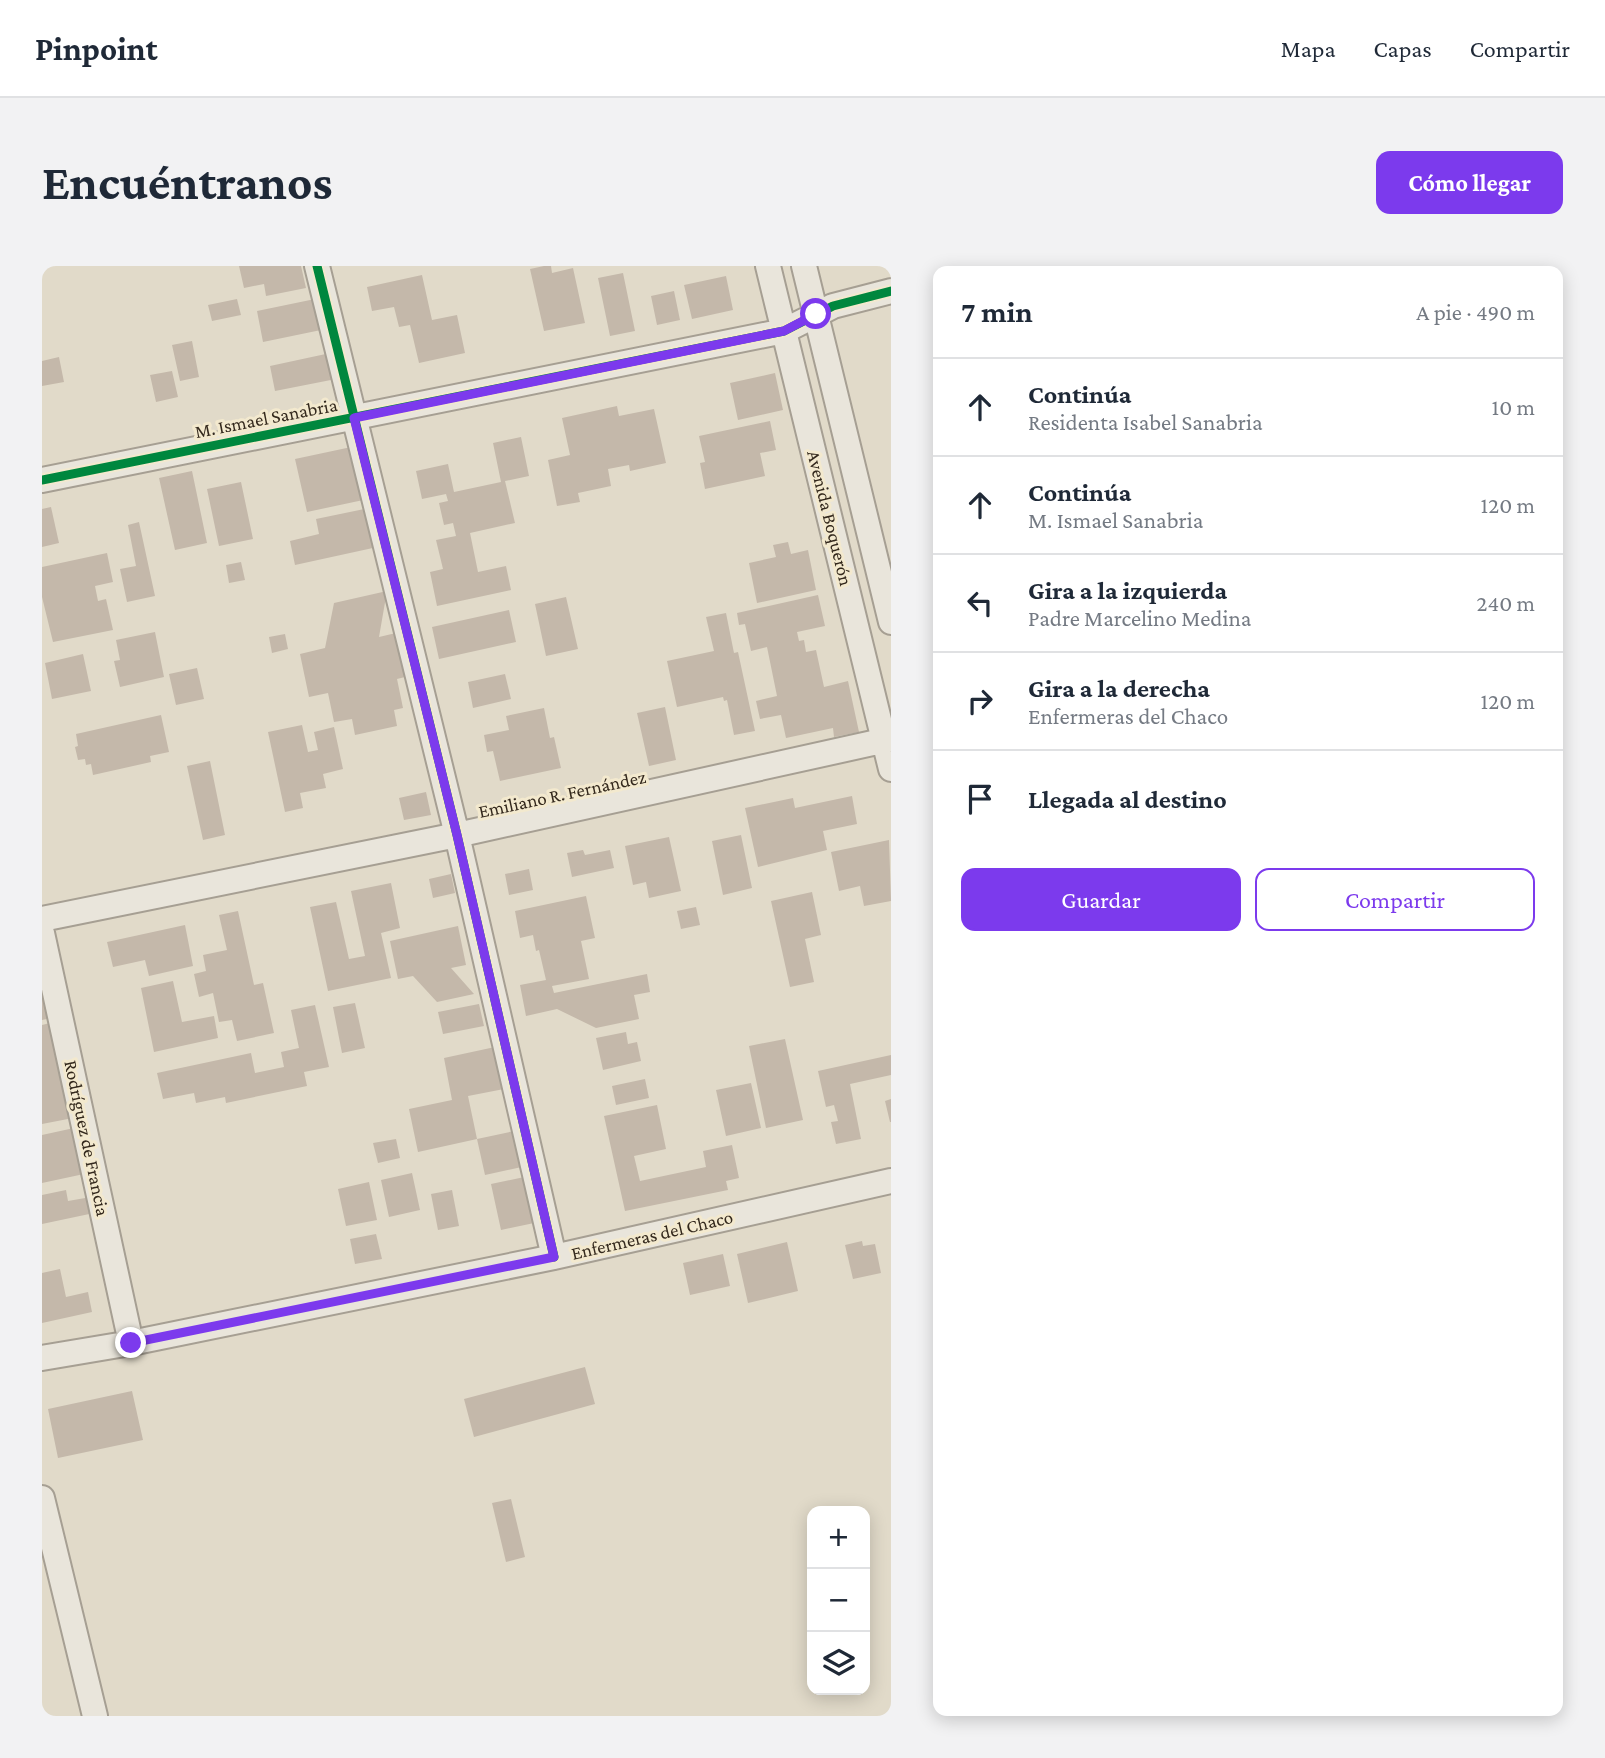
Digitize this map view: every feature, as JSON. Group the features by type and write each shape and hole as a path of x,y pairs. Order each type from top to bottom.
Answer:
{"street":[{"path":"317,266 457,835 554,1257"},
{"name":"Avenida Boquerón","path":"768,266 887,740 891,769"},
{"name":"Avenida Boquerón","path":"804,266 891,622"},
{"name":"M. Ismael Sanabria","path":"42,480 784,331 833,306 891,292"},
{"name":"Emiliano R. Fernández","path":"42,919 457,835 887,740"},
{"name":"Rodríguez de Francia","path":"42,933 131,1343"},
{"name":"Enfermeras del Chaco","path":"42,1358 131,1343 554,1257 891,1181"},
{"path":"42,1498 94,1716"}],"building":[{"path":"239,266 301,266 306,288 266,296 264,284 244,288"},
{"path":"551,266 552,273 573,268 585,323 544,331 530,269"},
{"path":"623,273 635,331 610,336 598,278"},
{"path":"422,275 432,320 457,315 465,353 419,363 410,325 399,327 394,307 372,311 367,287"},
{"path":"726,276 733,310 692,319 684,285"},
{"path":"674,291 680,320 657,325 651,296"},
{"path":"237,299 241,315 212,321 208,305"},
{"path":"315,299 321,330 263,342 257,311"},
{"path":"192,341 199,377 180,381 172,345"},
{"path":"335,352 341,378 275,391 270,366"},
{"path":"59,357 64,382 42,386 42,361"},
{"path":"172,371 178,397 156,402 150,375"},
{"path":"775,373 783,410 738,420 730,383"},
{"path":"617,406 619,416 654,409 666,463 630,471 629,465 608,469 611,486 578,493 580,502 557,506 548,460 570,455 562,418"},
{"path":"770,421 776,450 760,453 765,476 705,489 700,463 705,462 699,436"},
{"path":"521,437 529,476 505,481 515,523 470,533 478,572 506,566 511,590 437,606 430,572 443,569 436,540 456,536 453,523 444,525 439,503 448,501 446,494 422,499 416,471 448,464 454,492 501,482 493,443"},
{"path":"356,446 368,499 307,512 295,459"},
{"path":"192,471 207,543 175,550 159,478"},
{"path":"241,482 253,539 219,546 207,489"},
{"path":"51,507 59,543 42,547 42,509"},
{"path":"374,507 382,546 295,565 290,541 319,534 316,519"},
{"path":"139,522 155,596 127,602 120,569 136,566 128,525"},
{"path":"788,542 791,554 808,550 816,590 757,603 749,563 776,557 773,545"},
{"path":"107,553 113,582 95,586 98,601 106,599 113,630 53,642 42,597 42,567"},
{"path":"241,562 245,580 229,583 226,565"},
{"path":"387,591 379,637 396,633 405,677 397,679 403,708 394,710 397,726 355,735 352,719 334,722 328,693 309,697 300,654 325,648 334,603"},
{"path":"818,595 825,626 797,632 799,641 804,640 806,652 816,650 824,687 848,681 859,732 834,737 833,728 786,738 781,715 760,719 756,701 777,696 767,647 751,651 745,624 739,625 737,613"},
{"path":"566,597 578,649 546,656 535,604"},
{"path":"509,610 516,642 439,659 432,627"},
{"path":"726,613 734,653 738,652 755,731 734,735 727,700 724,701 723,697 677,707 667,661 714,651 706,617"},
{"path":"155,632 164,677 120,687 114,661 120,660 116,640"},
{"path":"285,634 288,649 272,653 269,637"},
{"path":"83,654 91,691 52,699 45,663"},
{"path":"197,668 204,699 176,705 169,674"},
{"path":"505,674 511,699 473,708 468,682"},
{"path":"665,707 676,760 649,766 637,713"},
{"path":"544,708 550,738 554,737 561,768 500,781 493,751 487,752 484,735 509,730 506,716"},
{"path":"161,715 169,752 150,756 151,762 93,775 91,764 86,765 85,759 78,760 76,734"},
{"path":"302,725 308,752 318,750 314,732 334,727 343,769 323,774 326,788 300,793 303,808 285,812 268,732"},
{"path":"210,761 225,835 203,840 187,766"},
{"path":"426,792 431,815 404,820 399,798"},
{"path":"852,796 857,824 823,831 827,850 758,867 745,808 793,798 795,808"},
{"path":"741,835 752,888 723,895 712,841"},
{"path":"669,837 681,891 649,898 646,882 633,885 625,846"},
{"path":"889,840 891,901 864,906 860,886 839,891 831,852"},
{"path":"583,850 585,855 610,850 614,868 572,877 567,853"},
{"path":"529,869 533,890 509,895 505,874"},
{"path":"451,874 455,893 433,898 429,879"},
{"path":"391,883 400,928 381,933 391,978 328,991 310,907 336,902 349,959 365,956 351,891"},
{"path":"812,892 821,935 805,939 814,982 790,987 771,901"},
{"path":"586,896 595,938 581,941 589,979 552,986 554,993 647,974 650,992 634,995 639,1019 596,1028 557,1009 526,1016 520,985 546,980 533,935 520,938 515,911"},
{"path":"696,907 700,925 681,929 677,911"},
{"path":"238,911 254,985 263,983 274,1033 237,1041 232,1020 219,1022 213,993 199,997 194,974 206,971 203,955 227,950 219,915"},
{"path":"185,925 193,966 149,976 145,960 113,967 107,942"},
{"path":"458,926 466,965 451,968 474,994 437,1002 413,976 398,979 390,941"},
{"path":"42,958 56,1017 42,1020"},
{"path":"173,981 182,1022 214,1016 218,1038 154,1052 141,988"},
{"path":"355,1003 365,1048 342,1053 333,1007"},
{"path":"479,1004 484,1026 443,1034 438,1012"},
{"path":"315,1005 329,1067 304,1072 307,1086 226,1103 225,1097 196,1103 194,1093 163,1099 157,1073 251,1053 255,1073 284,1067 281,1052 299,1048 291,1010"},
{"path":"50,1023 73,1118 42,1124 42,1025"},
{"path":"626,1032 628,1044 637,1042 641,1061 603,1070 596,1038"},
{"path":"785,1039 803,1120 766,1128 749,1046"},
{"path":"495,1047 504,1089 468,1096 477,1139 418,1152 409,1109 452,1100 444,1058"},
{"path":"891,1055 891,1075 850,1084 861,1139 836,1144 831,1122 838,1121 834,1105 826,1107 818,1071"},
{"path":"645,1079 649,1098 616,1105 612,1086"},
{"path":"751,1083 761,1128 726,1136 716,1090"},
{"path":"891,1099 891,1122 890,1122 885,1101"},
{"path":"657,1105 666,1149 634,1156 640,1181 706,1167 703,1151 732,1145 739,1178 726,1181 728,1190 625,1211 604,1116"},
{"path":"533,1127 540,1163 485,1175 477,1139"},
{"path":"74,1128 84,1174 42,1183 42,1135"},
{"path":"396,1139 400,1158 378,1163 373,1143"},
{"path":"548,1172 558,1218 501,1230 491,1184"},
{"path":"412,1173 420,1210 389,1217 381,1180"},
{"path":"369,1182 377,1220 346,1226 338,1189"},
{"path":"66,1190 68,1201 91,1197 94,1213 42,1224 42,1195"},
{"path":"452,1190 459,1226 438,1230 431,1194"},
{"path":"376,1234 382,1259 355,1264 350,1239"},
{"path":"862,1241 863,1246 875,1244 881,1273 853,1279 845,1245"},
{"path":"787,1242 798,1291 748,1303 737,1254"},
{"path":"723,1254 730,1286 690,1295 683,1263"},
{"path":"60,1269 66,1297 88,1292 92,1312 42,1323 42,1273"},
{"path":"585,1367 595,1404 474,1437 464,1399"},
{"path":"132,1391 143,1440 58,1458 48,1409"},
{"path":"511,1499 525,1557 506,1562 492,1503"}],"cycle path":[{"path":"317,266 457,835 554,1257"},
{"path":"42,480 784,331 833,306 891,291"}],"route":[{"path":"131,1343 554,1257 457,835 354,418 784,331 816,314"}]}
